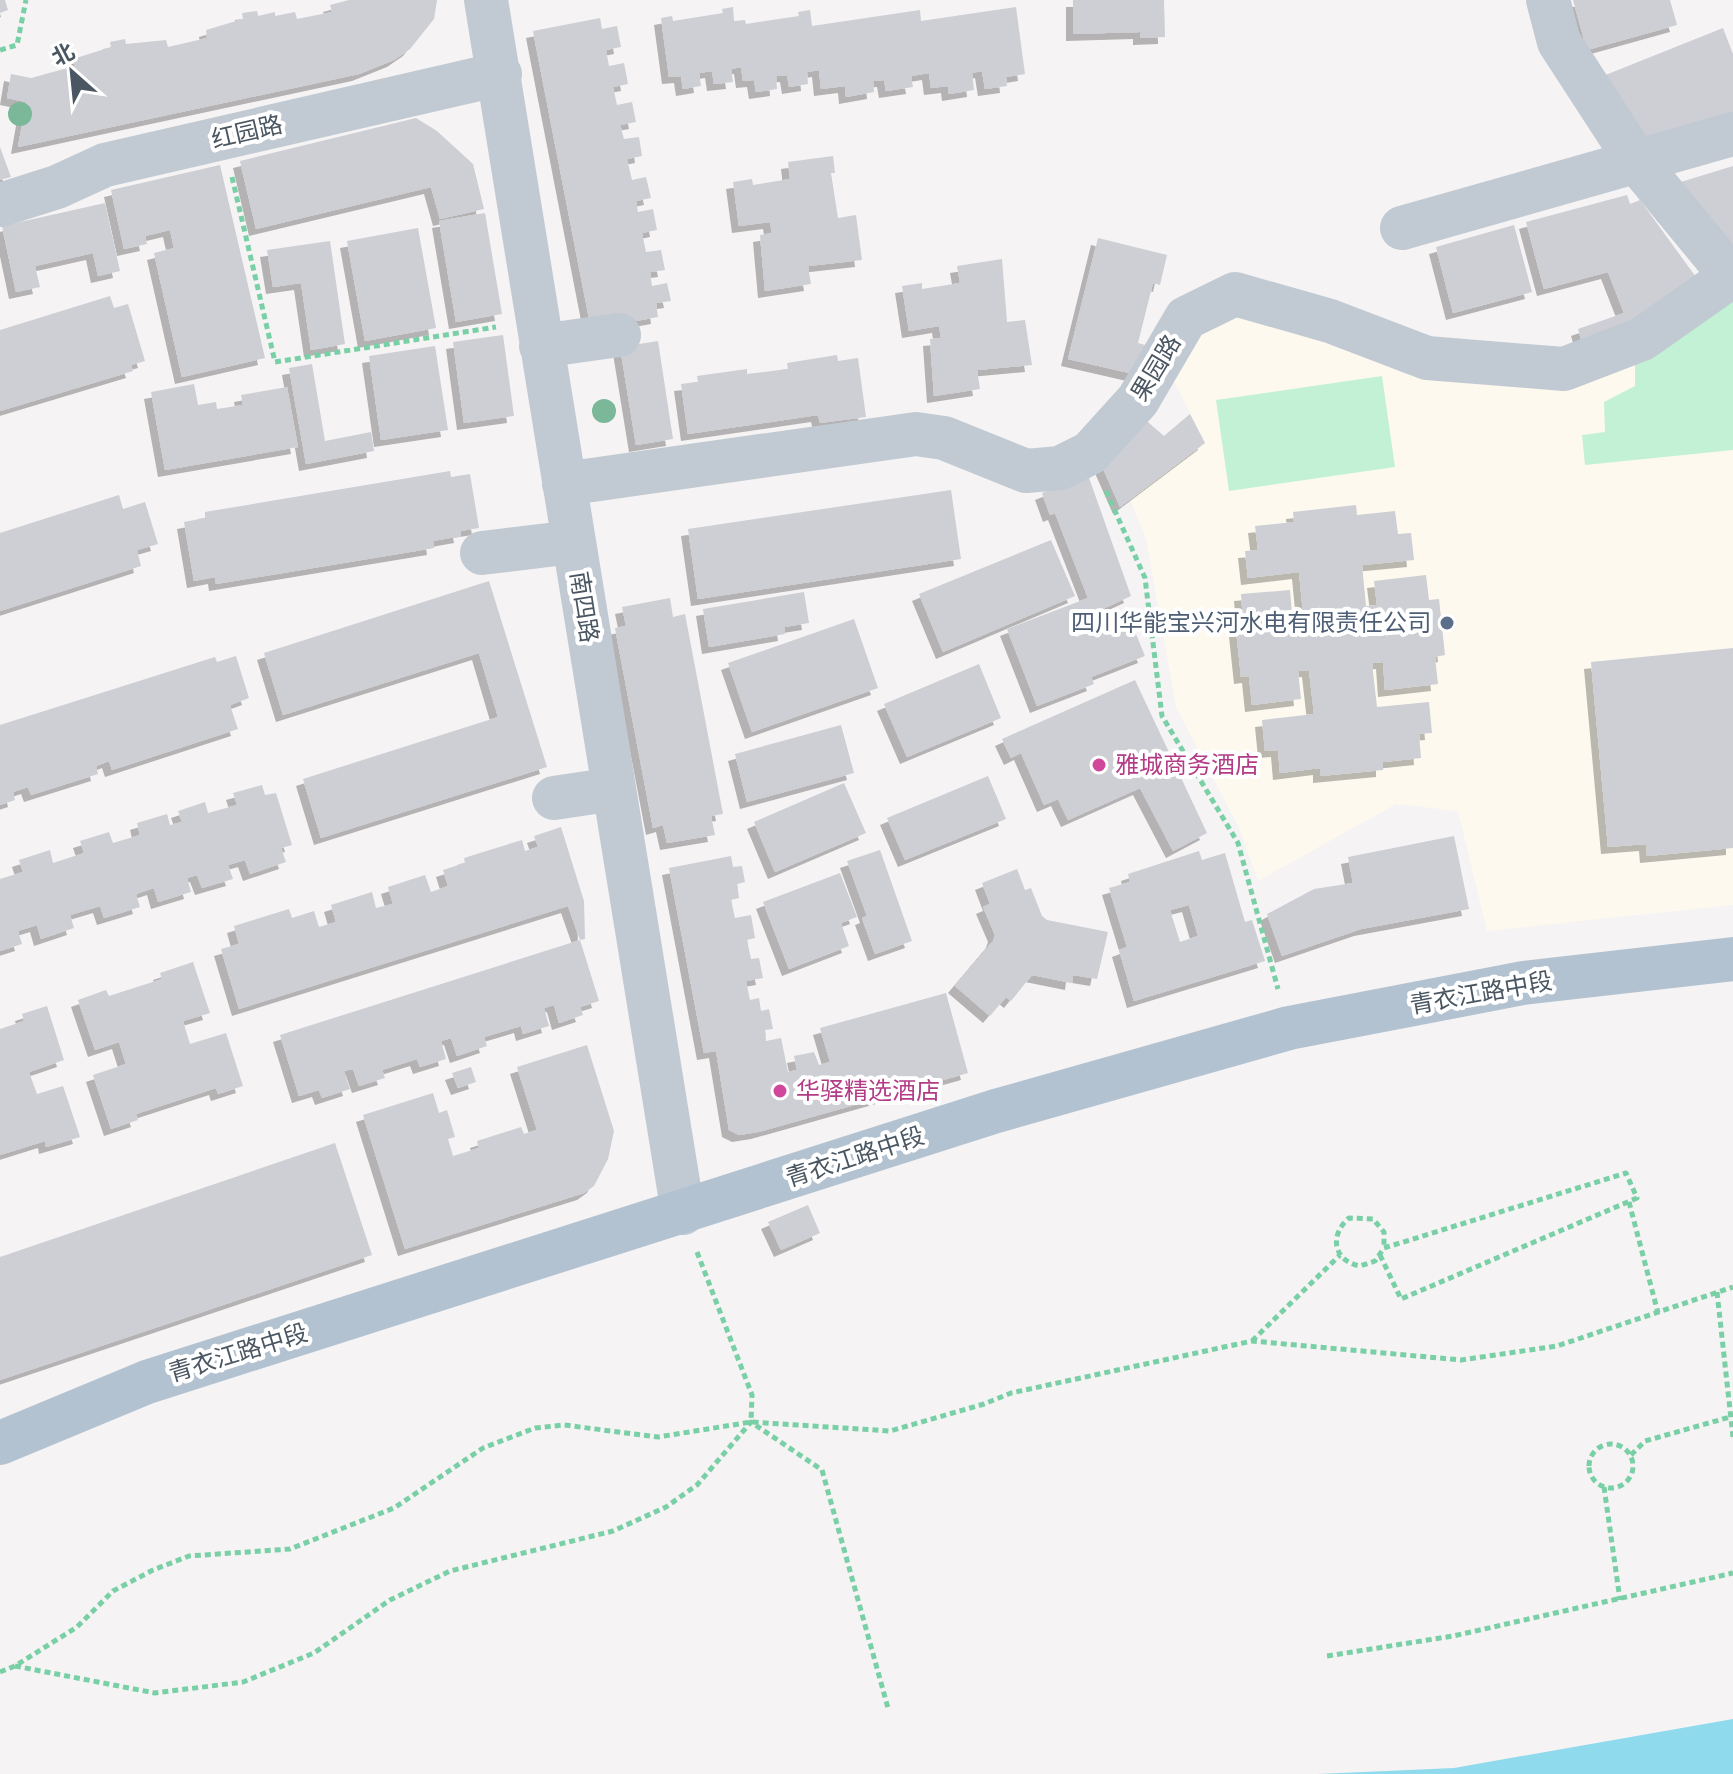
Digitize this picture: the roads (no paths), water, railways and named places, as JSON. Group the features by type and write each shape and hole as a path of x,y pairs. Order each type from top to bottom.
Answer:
{"main road":[{"name":"青衣江路中段","path":"0,1443 147,1382 996,1111 1289,1028 1523,983 1733,959"}],"street":[{"name":"南四路","path":"486,0 683,1213"},
{"path":"1548,0 1559,42 1637,162 1732,275"},
{"name":"红园路","path":"0,205 57,187 105,165 500,74"},
{"path":"1402,228 1733,134"},
{"name":"果园路","path":"564,484 916,434 944,438 1026,471 1060,468 1090,453 1138,400 1186,318 1235,294 1330,321 1427,358 1564,369 1642,339 1732,275"},
{"path":"539,334 619,335"},
{"path":"482,553 573,542"},
{"path":"554,798 614,789"}],"water":[{"path":"1733,1719 1733,1774 1318,1774 1454,1768"}],"place":[{"name":"四川华能宝兴河水电有限责任公司","path":"1447,623"},
{"name":"雅城商务酒店","path":"1099,765"},
{"name":"华驿精选酒店","path":"780,1091"}]}
